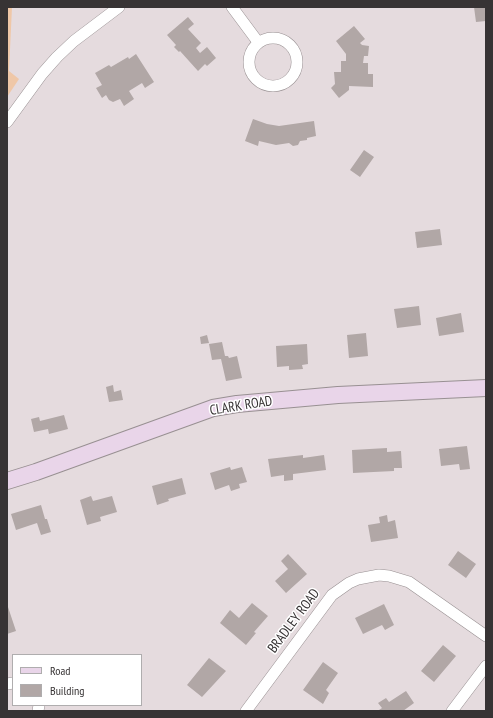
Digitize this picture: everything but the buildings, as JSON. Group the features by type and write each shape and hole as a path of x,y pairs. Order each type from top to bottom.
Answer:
{"main road":[{"name":"CLARK ROAD","path":"7,481 36,472 212,408 237,404 338,395 486,388"}],"street":[{"path":"7,122 42,74 57,57 74,41 119,7"},
{"path":"232,7 258,42"},
{"path":"274,37 289,43 297,58 297,66 294,74 288,80 282,84 274,86 259,82 253,77 248,62 249,54 258,42 266,38 274,37"},
{"name":"BRADLEY ROAD","path":"246,711 332,595 349,583 358,579 379,575 399,578 409,582 486,636"},
{"path":"452,711 486,666"}],"shaded area":[{"path":"7,7 12,7 9,71 19,79 7,97"}]}
